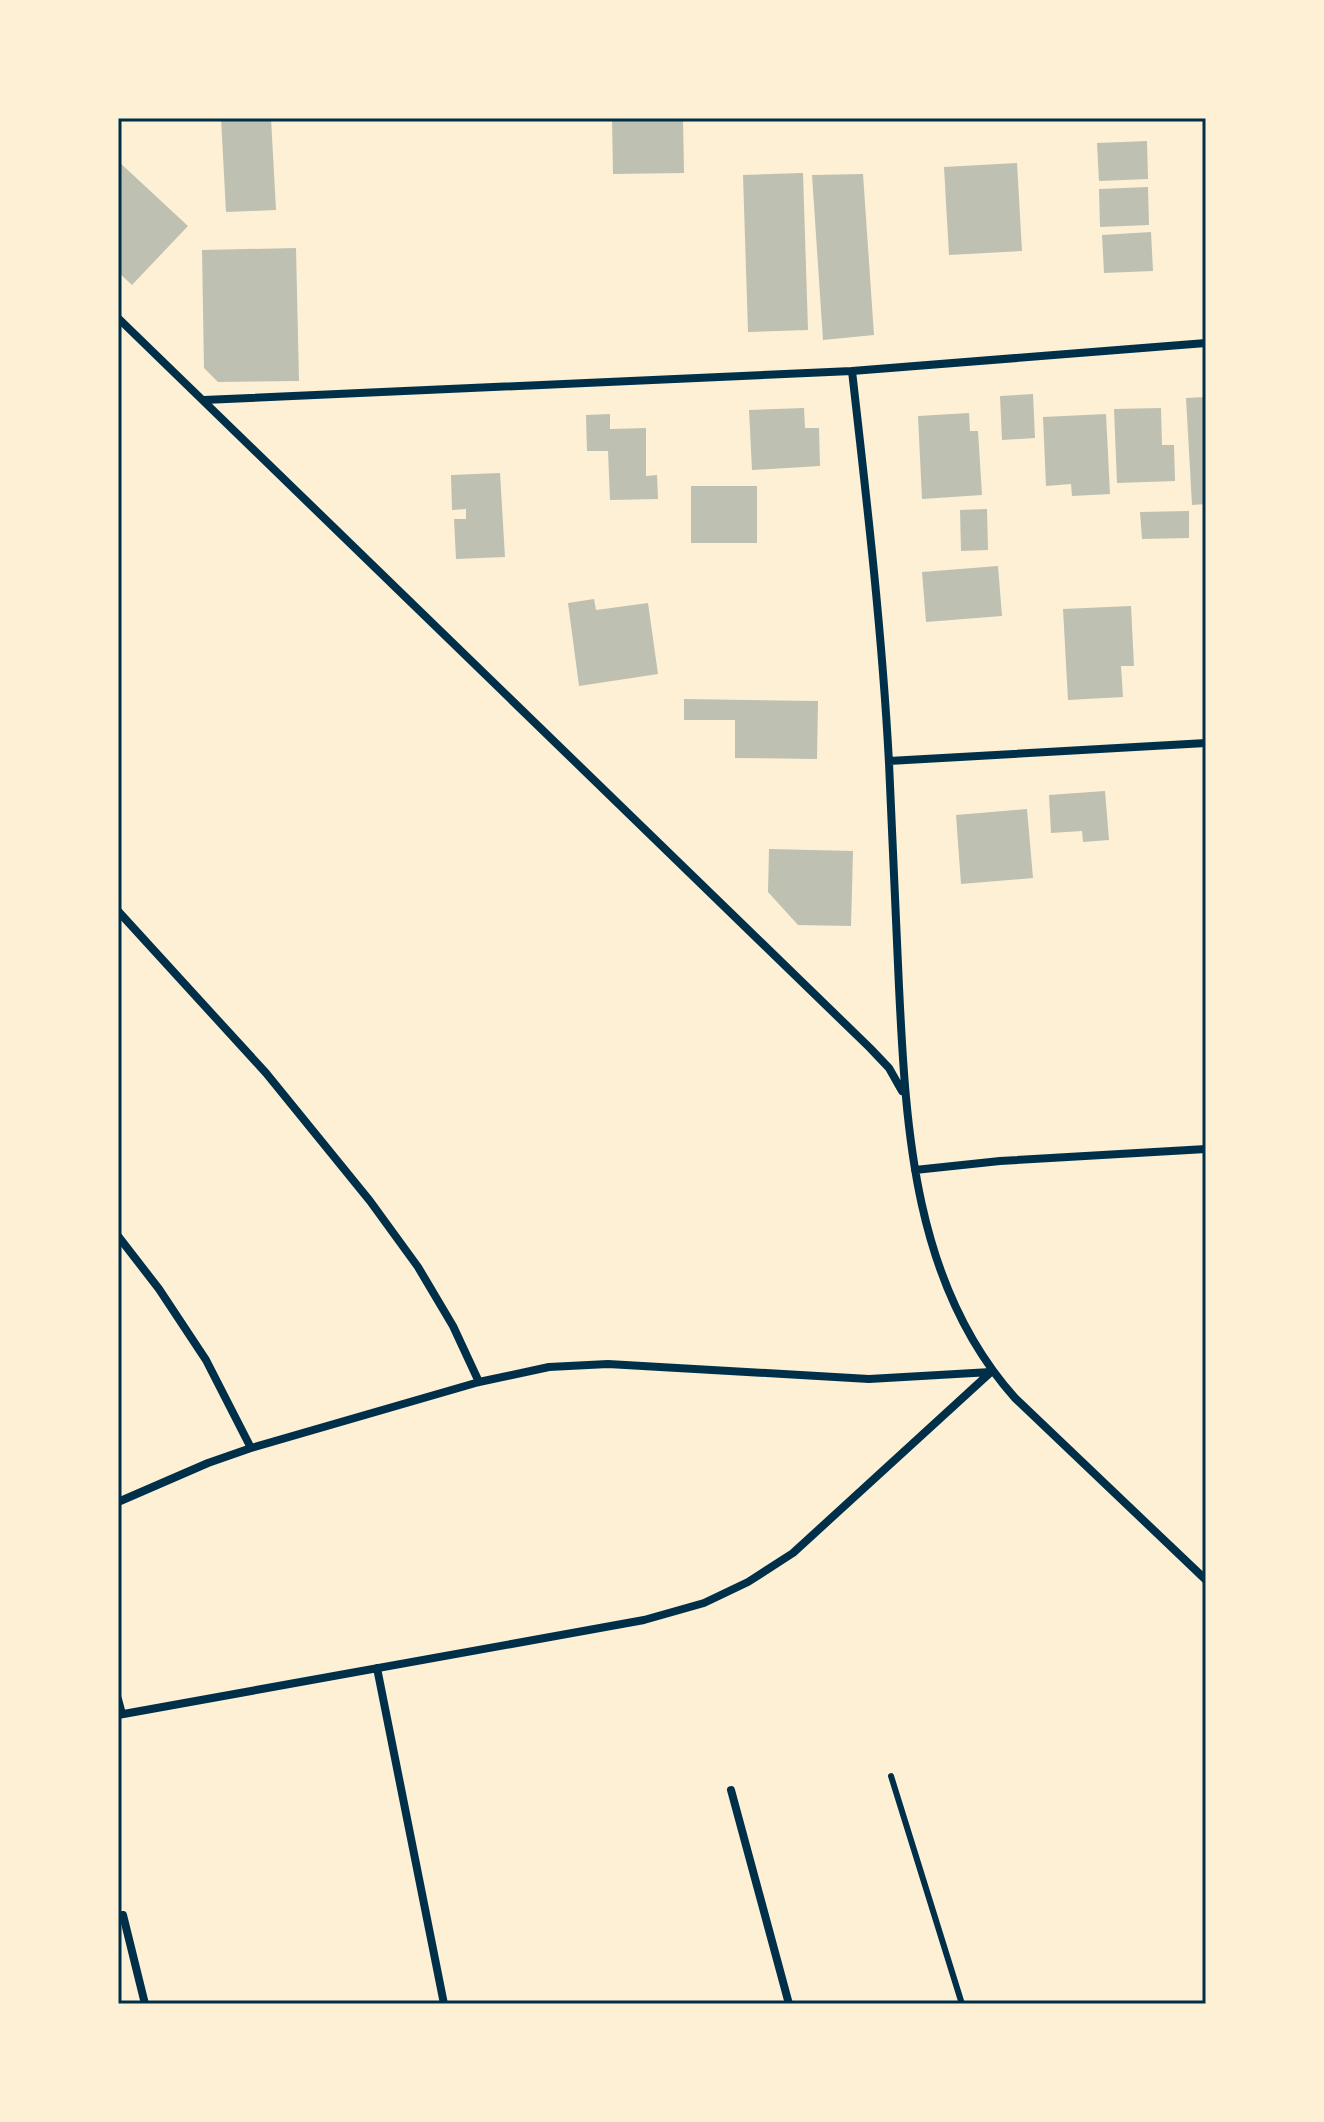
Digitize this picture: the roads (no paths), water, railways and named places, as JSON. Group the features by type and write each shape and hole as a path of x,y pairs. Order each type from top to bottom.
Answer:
{"street":[{"path":"118,318 870,1048 889,1068 904,1095"},
{"path":"204,400 852,371 1206,343"},
{"path":"852,371 873,553 889,761 904,1095 926,1224 944,1283 964,1327 992,1371 1015,1398 1206,1580"},
{"path":"889,761 1206,743"},
{"path":"118,911 266,1073 370,1201 418,1267 453,1326 479,1382"},
{"path":"915,1170 1000,1161 1206,1149"},
{"path":"118,1236 159,1289 206,1360 251,1448"},
{"path":"118,1502 251,1448 479,1382 549,1367 608,1364 869,1379 992,1371"},
{"path":"118,1699 120,1715 644,1620 704,1603 748,1582 793,1553 992,1371"},
{"path":"1195,1569 1206,1568"},
{"path":"377,1668 444,2004"},
{"path":"731,1790 789,2004"},
{"path":"123,1915 145,2004"}],"lane":[{"path":"891,1776 962,2004"}]}
